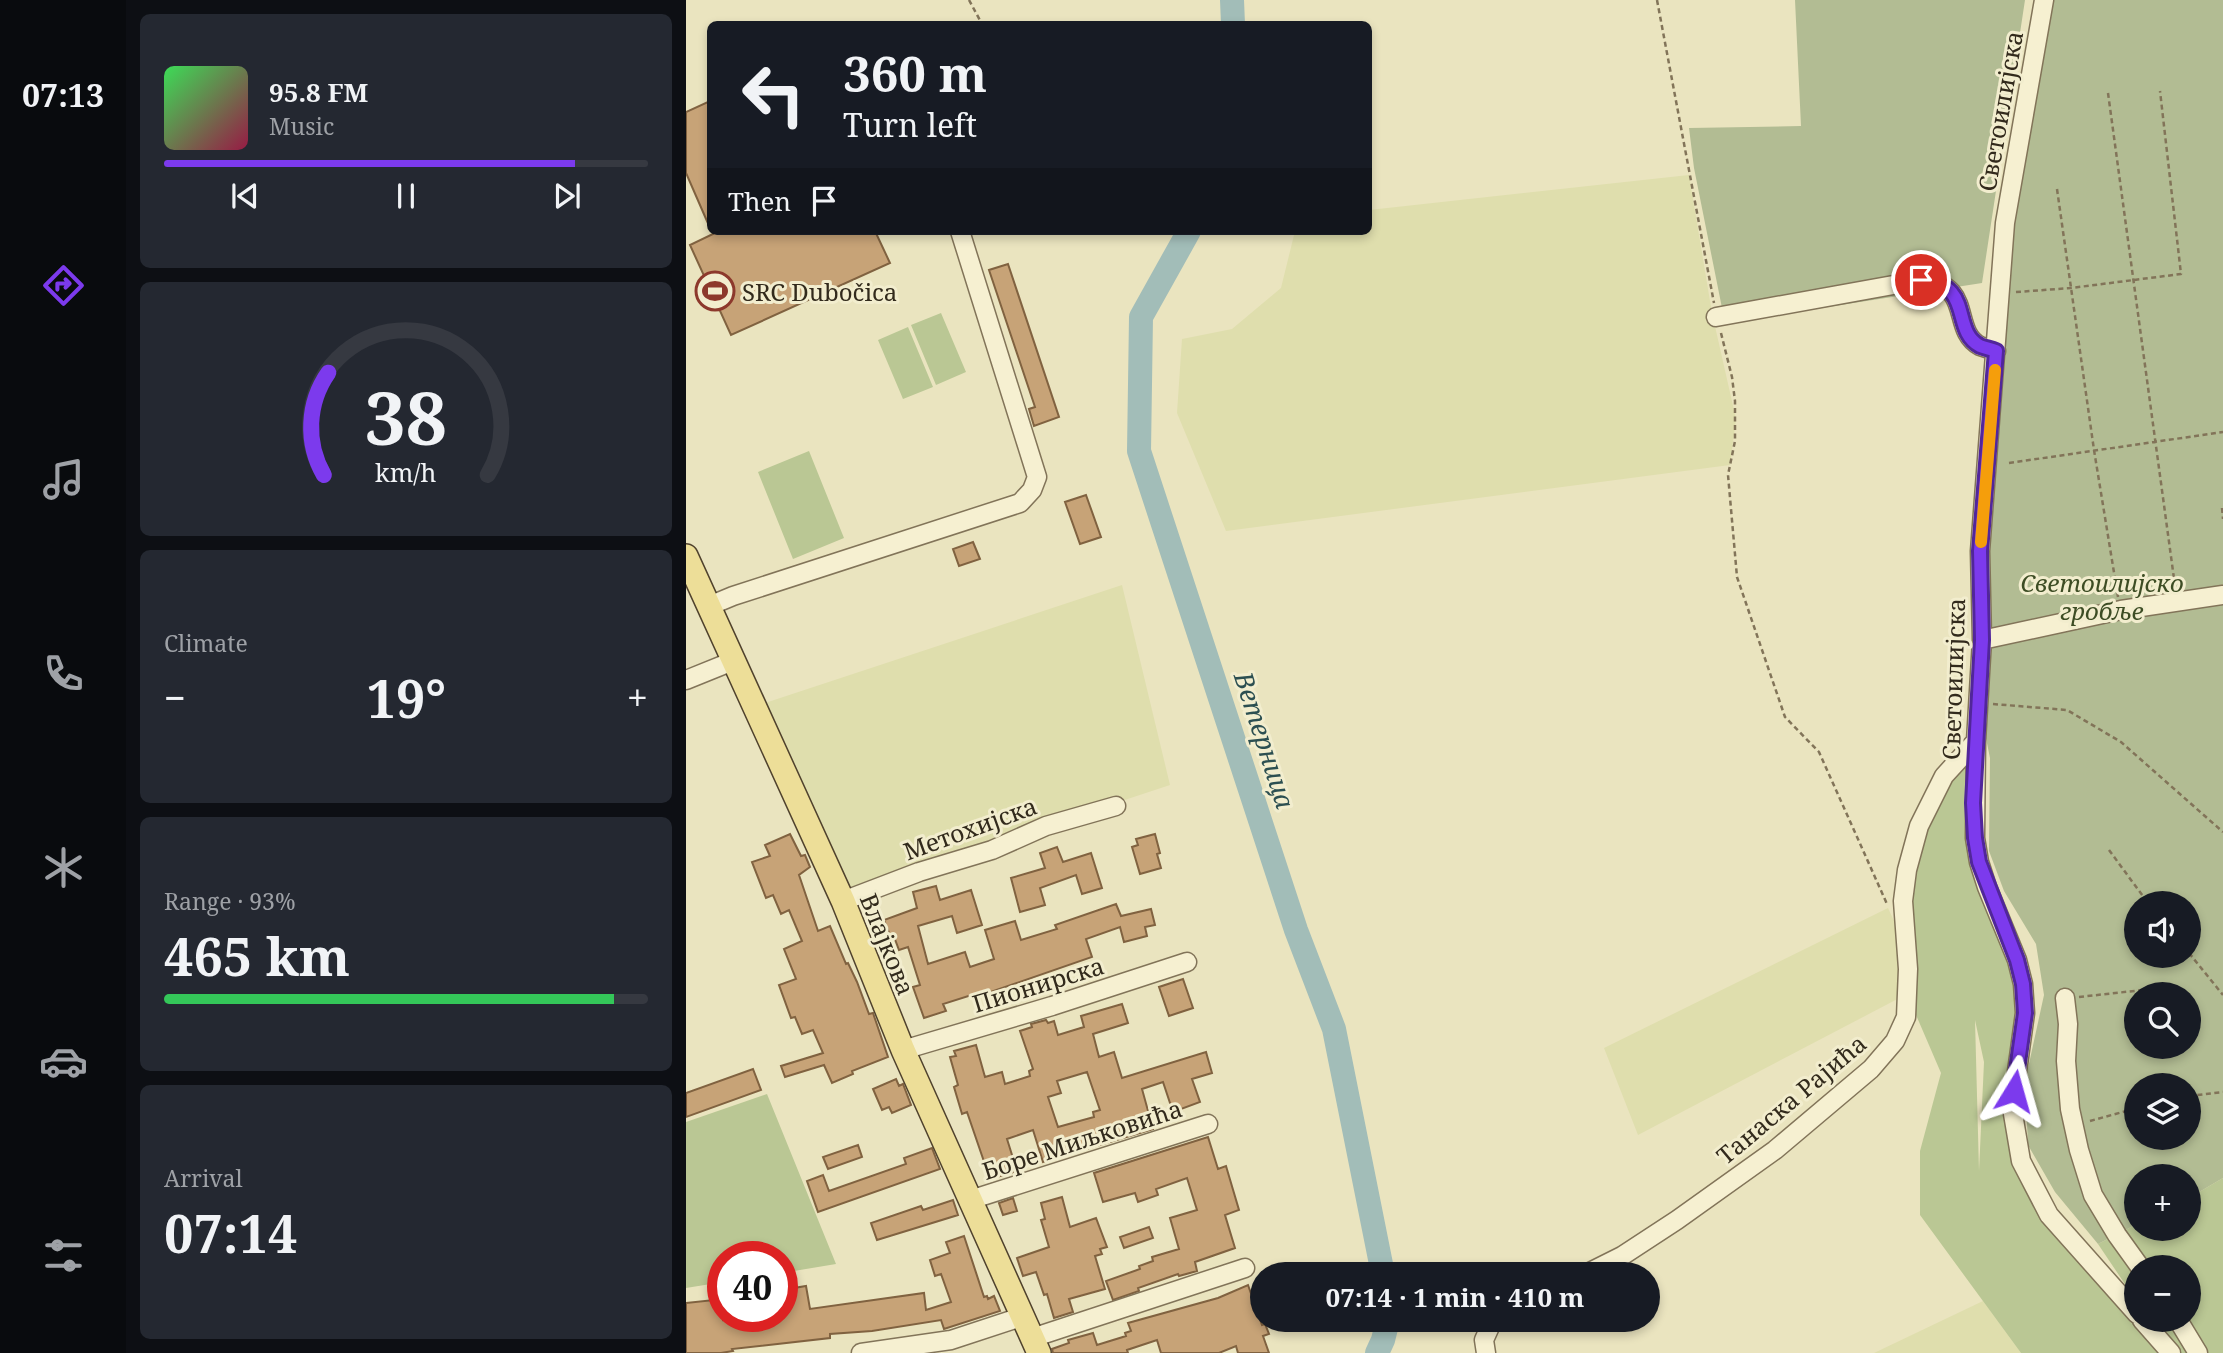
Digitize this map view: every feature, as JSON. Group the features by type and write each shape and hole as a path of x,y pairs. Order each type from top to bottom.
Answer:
{"main road":[{"name":"Влајкова","path":"686,556 843,901 903,1050 1030,1336"}],"street":[{"name":"Светоилијска","path":"2044,0 2005,223 1980,551 1982,640 1973,803 1975,838 1979,862 2017,960 2023,984 2025,1013 2012,1108 2021,1161 2049,1215 2124,1299"},
{"path":"709,606 1020,503 1032,490 1037,477 961,235"},
{"path":"1716,317 1921,280 1935,281 1951,291 1973,340 1980,346 1996,351"},
{"path":"1982,640 2120,610 2223,595"},
{"path":"686,680 733,661"},
{"name":"Танаска Рајића","path":"1609,1262 1633,1249 1775,1150 1871,1069 1895,1041 1906,1017 1908,969 1903,901 1907,870 1919,826 1944,776 1976,741"},
{"name":"Метохијска","path":"843,901 919,872 992,850 1046,826 1116,806"},
{"name":"Пионирска","path":"903,1050 1187,962"},
{"path":"2065,998 2068,1024 2066,1061 2074,1126 2094,1195 2131,1255"},
{"name":"Боре Миљковића","path":"971,1200 1208,1124"},
{"path":"861,1353 951,1339 1030,1336 1245,1268"},
{"path":"1486,1353 1484,1340 1488,1332"},
{"path":"2153,1332 2171,1353"},
{"path":"2185,1332 2198,1353"}],"path":[{"path":"969,0 980,21"},
{"path":"1657,0 1716,317 1732,377 1735,440 1728,475 1737,577 1785,717 1819,752 1888,908"},
{"path":"2014,293 2181,274 2160,91"},
{"path":"2108,93 2177,602"},
{"path":"2057,189 2120,610"},
{"path":"2009,463 2223,432"},
{"path":"2222,508 2223,519"},
{"path":"1979,704 2067,710 2121,742 2223,832"},
{"path":"2109,850 2139,891"},
{"path":"2201,968 2223,995"},
{"path":"2065,998 2124,992"},
{"path":"2201,1095 2223,1093"},
{"path":"2074,1126 2124,1112"}],"green space":[{"path":"1795,0 2025,0 1982,283 1725,323 1694,168 1689,128 1801,126"},
{"name":"Светоилијско гробље","path":"2044,0 2223,0 2223,1178 2201,1191 2201,1164 2124,1164 2124,1231 2098,1244 2055,1192 2028,1145 2025,1082 2044,995 2036,944 2004,891 1989,851 1990,758 1979,704 2005,223"},
{"path":"1689,175 1712,313 1736,419 1730,465 1226,531 1177,413 1182,339 1232,329 1281,288 1294,235 1372,235 1372,210"},
{"path":"941,313 966,372 936,385 911,325"},
{"path":"908,327 933,387 903,399 878,340"},
{"path":"809,451 844,538 793,559 758,472"},
{"path":"1122,585 1170,785 1046,826 843,901 753,707"},
{"path":"1976,741 1975,838 2023,984 2012,1108 2035,1190 2124,1291 2124,1332 2201,1332 2201,1255 2124,1255 2124,1283 2098,1244 2124,1231 2124,1241 2201,1241 2201,1191 2223,1178 2223,1353 2021,1353 1920,1215 1920,1151 1941,1073 1907,994 1907,949 1919,826","holes":["1975,1020 1984,1062 1979,1171"]},
{"path":"1888,908 1907,949 1907,994 1638,1135 1604,1048"},
{"path":"767,1094 836,1264 798,1270 798,1241 707,1241 707,1285 686,1288 686,1122"},
{"path":"1983,1301 2021,1353 1874,1353"}],"building":[{"path":"707,102 707,221 686,173 686,112"},
{"path":"711,235 877,235 890,263 731,335 690,245"},
{"path":"1008,264 1059,417 1034,426 1029,409 1035,407 989,270"},
{"path":"1086,495 1101,537 1080,544 1065,502"},
{"path":"973,542 980,559 959,566 953,549"},
{"path":"790,834 810,867 799,875 818,931 830,926 869,1014 873,1013 888,1057 852,1071 853,1074 832,1083 824,1065 785,1077 781,1066 823,1053 813,1030 802,1034 795,1017 791,1018 779,985 796,979 784,949 802,941 789,910 781,914 773,895 766,898 752,862 770,856 765,845"},
{"path":"1155,834 1161,868 1140,874 1132,847 1138,845 1136,839"},
{"path":"1057,847 1063,862 1091,853 1102,888 1082,894 1076,875 1040,888 1045,905 1020,912 1011,878 1045,868 1040,853"},
{"path":"936,886 940,900 971,890 982,925 957,933 952,916 918,926 928,964 965,952 970,967 994,959 985,930 1015,921 1021,940 1057,929 1055,925 1116,904 1121,916 1151,909 1155,925 1145,927 1147,936 1124,942 1120,927 1086,939 1092,957 982,995 981,992 943,1004 946,1011 924,1018 913,987 920,985 908,947 899,950 884,920 917,908 913,892"},
{"path":"1183,979 1193,1008 1169,1016 1159,987"},
{"path":"1122,1004 1128,1023 1093,1034 1099,1057 1114,1052 1122,1078 1206,1052 1212,1073 1192,1079 1200,1102 1173,1112 1163,1082 1142,1089 1153,1129 1043,1162 1033,1130 1007,1139 1017,1171 990,1179 967,1112 962,1114 954,1087 958,1085 950,1057 956,1056 954,1051 976,1045 985,1077 1002,1072 1005,1084 1030,1076 1029,1071 1033,1069 1020,1031 1032,1027 1031,1024 1046,1020 1048,1023 1054,1021 1058,1035 1084,1027 1081,1016","holes":["1087,1072 1100,1110 1093,1112 1094,1117 1058,1127 1048,1097 1061,1093 1057,1081"]},
{"path":"753,1069 761,1090 686,1117 686,1093"},
{"path":"896,1079 899,1086 903,1084 911,1105 892,1113 889,1107 882,1110 873,1089"},
{"path":"1208,1137 1218,1169 1226,1166 1239,1210 1225,1215 1235,1248 1195,1262 1197,1271 1179,1276 1178,1274 1113,1300 1106,1281 1140,1269 1139,1266 1153,1261 1152,1257 1179,1249 1170,1218 1197,1210 1187,1178 1156,1189 1158,1195 1138,1202 1135,1193 1103,1202 1094,1173"},
{"path":"858,1145 862,1157 828,1169 823,1157"},
{"path":"932,1148 940,1169 818,1212 807,1181 823,1175 829,1191 906,1164 904,1158"},
{"path":"1062,1197 1070,1227 1096,1218 1107,1247 1100,1249 1102,1254 1095,1256 1105,1289 1069,1299 1073,1312 1054,1318 1047,1294 1044,1295 1036,1272 1023,1276 1017,1258 1049,1247 1041,1220 1045,1219 1041,1203"},
{"path":"1013,1198 1017,1211 1003,1215 999,1203"},
{"path":"953,1200 958,1215 877,1240 871,1223 921,1206 923,1210"},
{"path":"1149,1227 1153,1238 1124,1248 1120,1237"},
{"path":"964,1236 984,1297 987,1296 988,1299 994,1296 1000,1311 944,1329 941,1320 872,1331 830,1334 830,1338 732,1349 733,1351 721,1353 686,1353 686,1303 707,1301 707,1332 798,1332 798,1287 806,1286 810,1309 924,1293 926,1310 951,1302 941,1274 935,1276 930,1260 950,1253 946,1242"},
{"path":"1248,1285 1250,1332 1268,1332 1263,1336 1269,1353 1238,1353 1236,1346 1219,1353 1161,1353 1157,1340 1127,1350 1128,1353 1053,1353 1052,1349 1069,1343 1068,1340 1093,1333 1097,1345 1126,1336 1125,1333 1131,1331 1128,1323 1218,1298"}],"waterway":[{"name":"Ветерница","path":"1232,0 1233,21"},
{"name":"Ветерница","path":"1187,235 1141,317 1139,451 1296,930 1334,1029 1381,1262"},
{"name":"Ветерница","path":"1377,1353 1385,1332"}],"slow traffic":[{"path":"1981,542 1995,370"}],"place":[{"name":"SRC Dubočica","path":"715,291"}],"route":[{"path":"1921,280 1935,281 1951,291 1973,340 1980,346 1996,351 1980,551 1982,640 1973,803 1979,862 2017,960 2023,984 2025,1013 2014,1091"}]}
